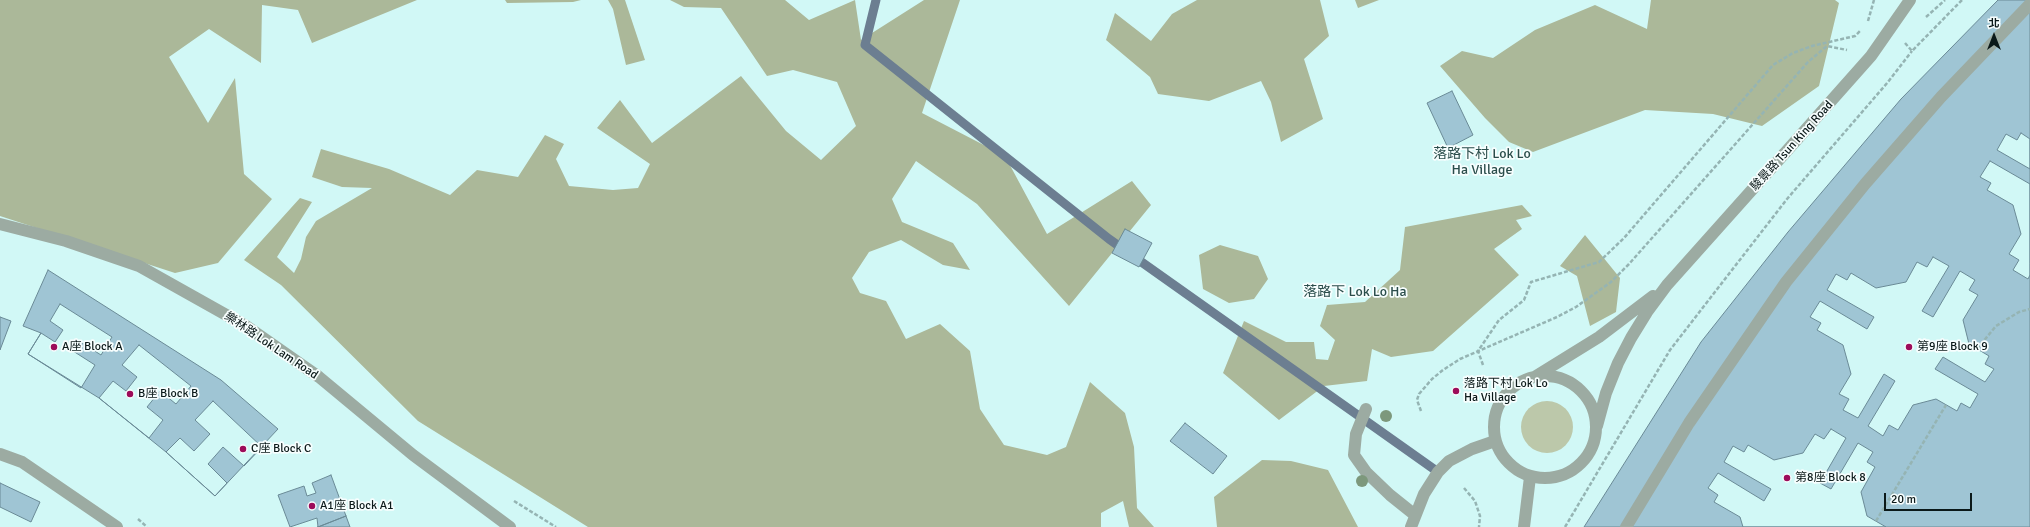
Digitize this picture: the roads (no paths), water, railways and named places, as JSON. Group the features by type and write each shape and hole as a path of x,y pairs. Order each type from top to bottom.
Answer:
{"street":[{"name":"駿景路 Tsun King Road","path":"1597,426 1606,392 1618,363 1631,338 1667,285 1871,56 1910,0"},
{"path":"1626,527 1689,423 1786,282 1865,184 1936,103 2030,4"},
{"name":"樂林路 Lok Lam Road","path":"0,224 66,241 139,266 246,326 319,377 413,455 510,527"},
{"name":"駿景路 Tsun King Road","path":"1534,377 1599,337 1667,285"},
{"path":"1549,376 1564,379 1577,387 1588,397 1594,411 1597,426 1595,442 1588,457 1577,468 1562,476 1547,479 1530,477 1515,469 1502,457 1495,441 1493,425 1497,408 1518,383 1534,377 1549,376"},
{"path":"1366,409 1356,434 1354,455 1366,472 1390,495 1413,521 1424,494 1438,472 1449,462 1472,449 1495,441"},
{"path":"0,454 22,462 117,527"},
{"path":"1524,527 1530,477"}],"waterway":[{"path":"876,0 865,45 1109,239 1438,472"}],"place":[{"name":"A座 Block A","path":"54,347"},
{"name":"第9座 Block 9","path":"1909,347"},
{"name":"落路下村 Lok Lo Ha Village","path":"1456,391"},
{"name":"B座 Block B","path":"130,394"},
{"name":"C座 Block C","path":"243,449"},
{"name":"第8座 Block 8","path":"1787,478"},
{"name":"A1座 Block A1","path":"312,506"}],"district":[{"name":"落路下村 Lok Lo Ha Village","path":"1482,162"},
{"name":"落路下 Lok Lo Ha","path":"1355,292"}]}
